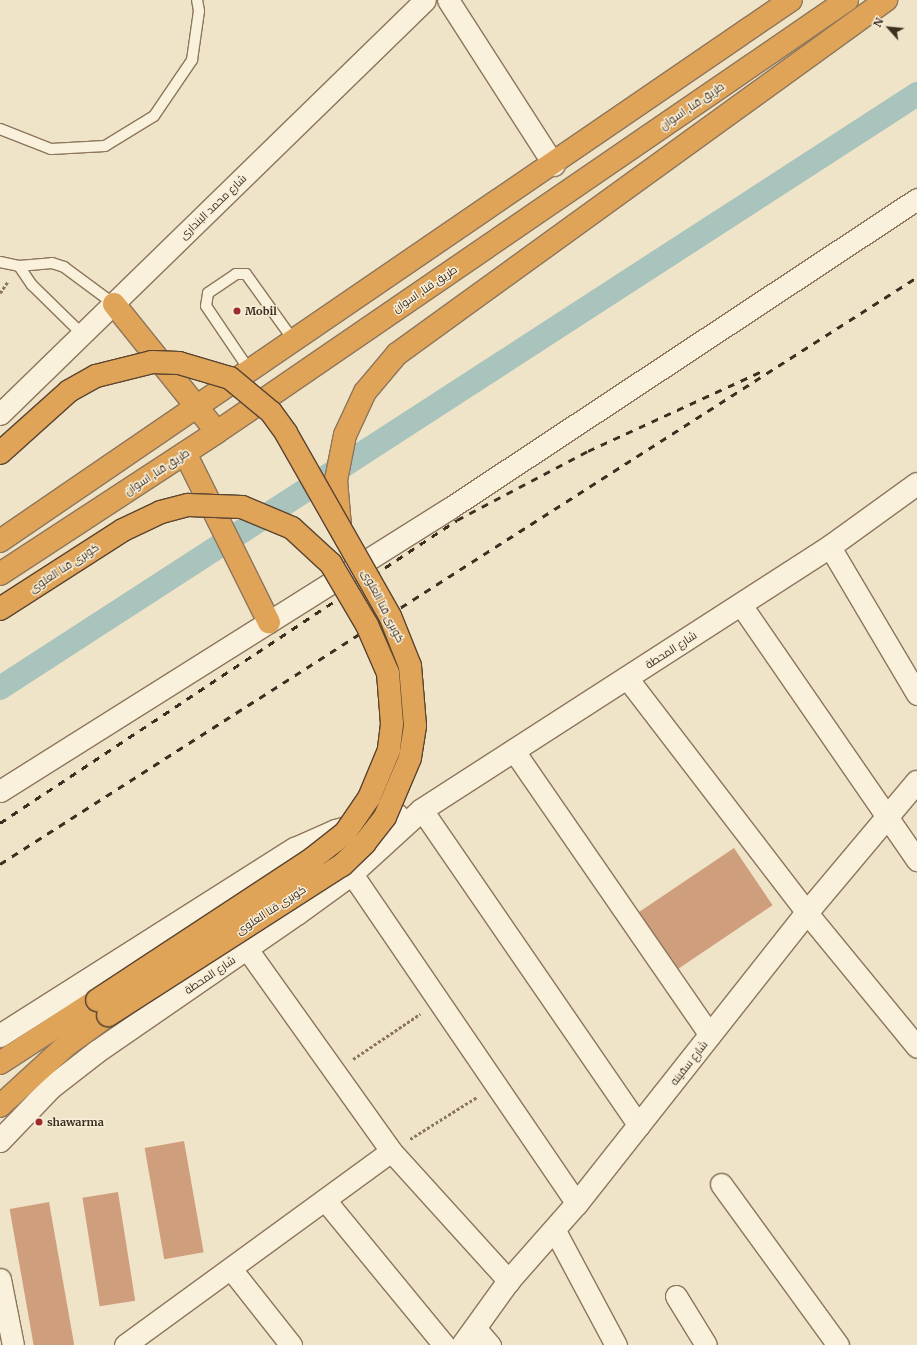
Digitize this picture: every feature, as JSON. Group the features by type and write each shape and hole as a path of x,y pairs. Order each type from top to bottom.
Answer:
{"highway":[{"name":"طريق قنا, اسوان","path":"0,574 217,432 847,0"},
{"path":"340,526 336,480 344,435 353,414 380,372 416,338 886,0"},
{"path":"0,541 554,165 778,3"},
{"path":"114,304 217,432"},
{"path":"294,341 313,366"},
{"name":"كوبرى قنا العلوى","path":"0,453 69,391 96,376 152,362 192,366 230,378 271,412 340,526 393,622 410,666 415,726 410,758 400,789 385,817 342,865 102,1007 0,1063"},
{"path":"250,371 268,397"},
{"path":"185,453 269,622"},
{"name":"كوبرى قنا العلوى","path":"0,609 123,530 161,512 188,505 242,508 292,528 332,564 370,631 388,673 392,724 389,750 369,798 345,833 318,855 102,1007 68,1044 0,1106"}],"street":[{"name":"شارع محمد البندارى","path":"0,414 83,335 425,0"},
{"path":"448,0 554,165"},
{"path":"0,791 456,504 917,199"},
{"name":"شارع المحطة","path":"0,1141 52,1087 97,1052 247,949 352,874 422,810 830,548 917,484"},
{"path":"830,548 917,694"},
{"path":"741,605 886,818 917,860"},
{"path":"627,678 807,913 917,1047"},
{"path":"514,751 710,1035"},
{"name":"شارع سفينه","path":"469,1336 509,1281 577,1204 807,913 917,782"},
{"path":"422,810 639,1126"},
{"name":"شارع المحطة","path":"0,1036 295,849 336,831 422,810"},
{"path":"352,874 577,1204"},
{"path":"247,949 333,1073 391,1151 509,1281"},
{"path":"130,1344 391,1151"},
{"path":"721,1184 838,1345"},
{"path":"325,1200 444,1345"},
{"path":"554,1229 616,1345"},
{"path":"231,1269 291,1345"},
{"path":"0,1279 13,1345"},
{"path":"676,1296 706,1345"},
{"path":"469,1336 490,1345"}],"lane":[{"path":"0,129 51,149 105,146 154,116 192,60 199,11 196,0"},
{"path":"0,262 19,266 52,263 64,267 114,304"},
{"path":"19,266 32,285 83,335"},
{"path":"250,371 206,306 208,293 236,274 246,274 294,341"}],"path":[{"path":"333,1073 439,1000"},
{"path":"391,1151 497,1085"}],"building":[{"path":"734,848 773,905 677,970 639,912"},
{"path":"184,1141 204,1252 164,1259 145,1148"},
{"path":"118,1192 135,1301 100,1306 82,1198"},
{"path":"49,1202 74,1345 34,1345 10,1209"}],"waterway":[{"path":"0,688 917,94"}],"railway":[{"path":"0,864 917,277"},
{"path":"0,823 457,520 588,451 762,371"}],"place":[{"name":"Mobil","path":"237,311"},
{"name":"shawarma","path":"39,1122"}]}
